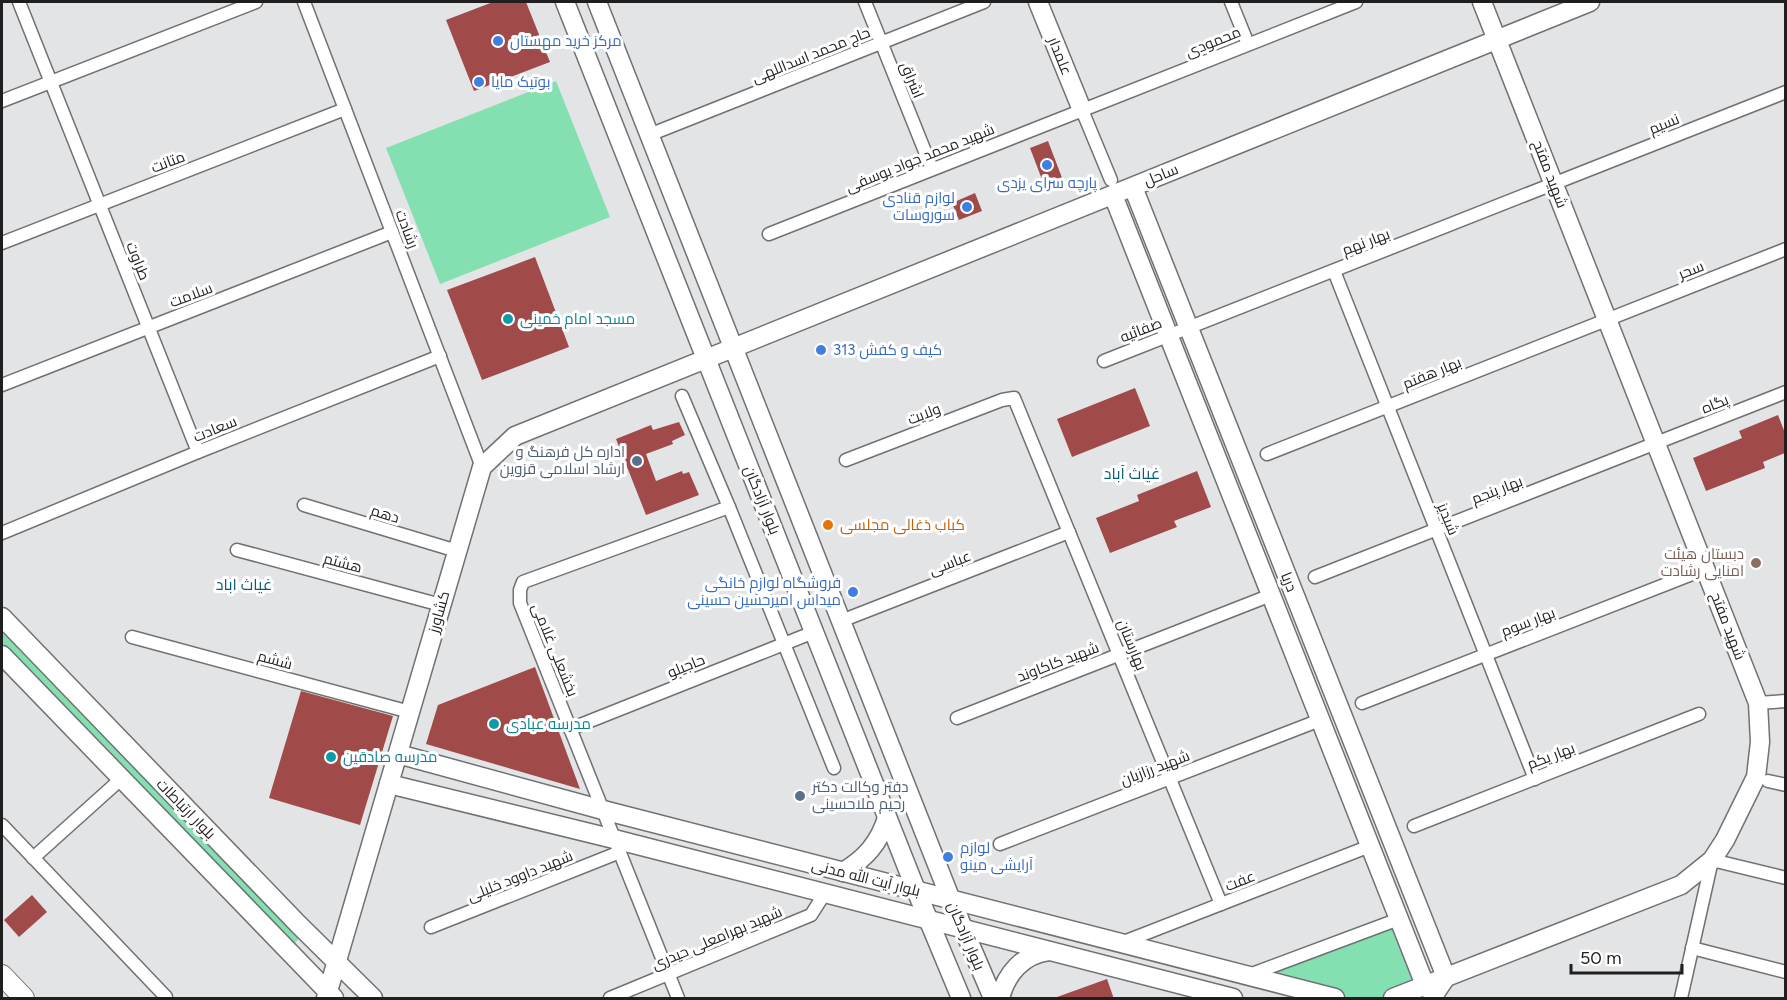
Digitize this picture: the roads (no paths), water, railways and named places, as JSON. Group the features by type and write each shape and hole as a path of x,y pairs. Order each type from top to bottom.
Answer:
{"main road":[{"path":"2,975 24,999"}],"street":[{"name":"طراوت","path":"19,2 198,452"},
{"path":"2,100 256,2"},
{"name":"رشادت","path":"304,2 482,467"},
{"name":"بلوار آزادگان","path":"565,2 887,818 961,999"},
{"name":"بلوار آزادگان","path":"597,2 951,900 993,999"},
{"name":"اشراق","path":"865,2 932,169"},
{"name":"حاج محمد اسداللهی","path":"649,135 984,2"},
{"name":"علمدار","path":"1038,2 1082,110"},
{"path":"1231,2 1248,44"},
{"name":"محمودی","path":"1082,110 1356,2"},
{"name":"شهید مفتح","path":"1394,999 1429,992 1446,977 1681,885 1712,860 1725,840 1756,777 1760,742 1758,703 1482,2"},
{"name":"ساحل","path":"706,360 1112,187 1133,187 1590,2"},
{"name":"نسیم","path":"1554,185 1785,92"},
{"name":"متانت","path":"2,243 345,109"},
{"path":"1082,110 1112,187"},
{"name":"شهید محمد جواد یوسفی","path":"769,234 1082,110"},
{"name":"بهار نهم","path":"1189,327 1554,185"},
{"name":"دریا","path":"1112,187 1168,336 1429,992"},
{"name":"دریا","path":"1133,187 1446,977"},
{"name":"سلامت","path":"2,385 392,232"},
{"name":"سحر","path":"1607,320 1785,249"},
{"name":"شبدیز","path":"1334,271 1535,779"},
{"name":"بهار هفتم","path":"1267,454 1607,320"},
{"name":"صفائیه","path":"1104,361 1189,327"},
{"name":"سعادت","path":"2,532 440,356"},
{"path":"482,467 515,436 706,360"},
{"name":"پگاه","path":"1656,444 1785,392"},
{"path":"682,396 834,768"},
{"name":"ولایت","path":"846,460 1002,400 1014,398"},
{"name":"بهارستان","path":"1014,398 1221,904"},
{"name":"بهار پنجم","path":"1315,577 1656,444"},
{"path":"1222,471 1243,463"},
{"name":"کشاورز","path":"330,996 337,961 482,467"},
{"name":"دهم","path":"304,505 457,551"},
{"name":"بخشعلی غلامی","path":"678,999 520,603 520,590 523,582 729,507"},
{"name":"عباسی","path":"841,621 1069,532"},
{"name":"هشتم","path":"237,549 441,605"},
{"name":"بهار سوم","path":"1362,703 1705,569"},
{"name":"شهید کاکاوند","path":"957,718 1271,595"},
{"name":"بلوار ارتباطات","path":"2,617 373,999"},
{"name":"حاجیلو","path":"570,729 814,632"},
{"name":"ششم","path":"132,637 410,712"},
{"name":"بلوار ارتباطات","path":"2,655 330,996"},
{"path":"1758,703 1785,701"},
{"path":"1320,720 1341,711"},
{"name":"بهار یکم","path":"1414,826 1699,714"},
{"name":"شهید رزازیان","path":"1000,844 1320,720"},
{"name":"بلوار آیت الله مدنی","path":"398,754 603,810 1335,999"},
{"path":"33,858 122,779"},
{"path":"1768,781 1785,785"},
{"name":"بلوار آیت الله مدنی","path":"389,784 617,845 825,893 1233,999"},
{"path":"843,872 859,863 872,850 887,818"},
{"path":"2,825 166,997"},
{"name":"شهید داوود خلیلی","path":"431,927 617,845"},
{"name":"عفت","path":"1120,943 1370,846"},
{"path":"1681,999 1712,860 1785,878"},
{"name":"شهید بهرامعلی حیدری","path":"610,999 811,915 825,893"},
{"path":"1248,976 1399,919"},
{"path":"1692,948 1785,972"},
{"path":"1000,999 1006,981 1014,969 1037,952 1049,951"}],"place":[{"name":"مرکز خرید مهستان","path":"498,41"},
{"name":"بوتیک مایا","path":"479,82"},
{"name":"پارچه سرای یزدی","path":"1047,165"},
{"name":"لوازم قنادی سوروسات","path":"967,207"},
{"name":"مسجد امام خمینی","path":"508,319"},
{"name":"کیف و کفش 313","path":"821,350"},
{"name":"اداره کل فرهنگ و ارشاد اسلامی قزوین","path":"637,461"},
{"name":"کباب ذغالی مجلسی","path":"828,525"},
{"name":"دبستان هیئت امنایی رشادت","path":"1756,563"},
{"name":"فروشگاه لوازم خانگی میداس امیرحسین حسینی","path":"853,592"},
{"name":"مدرسه عبادی","path":"494,724"},
{"name":"مدرسه صادقین","path":"331,757"},
{"name":"دفتر وکالت دکتر رحیم ملاحسینی","path":"800,796"},
{"name":"لوازم آرایشی مینو","path":"948,857"}],"district":[{"name":"غیاث آباد","path":"1132,473"},
{"name":"غیاث اباد","path":"244,584"}]}
